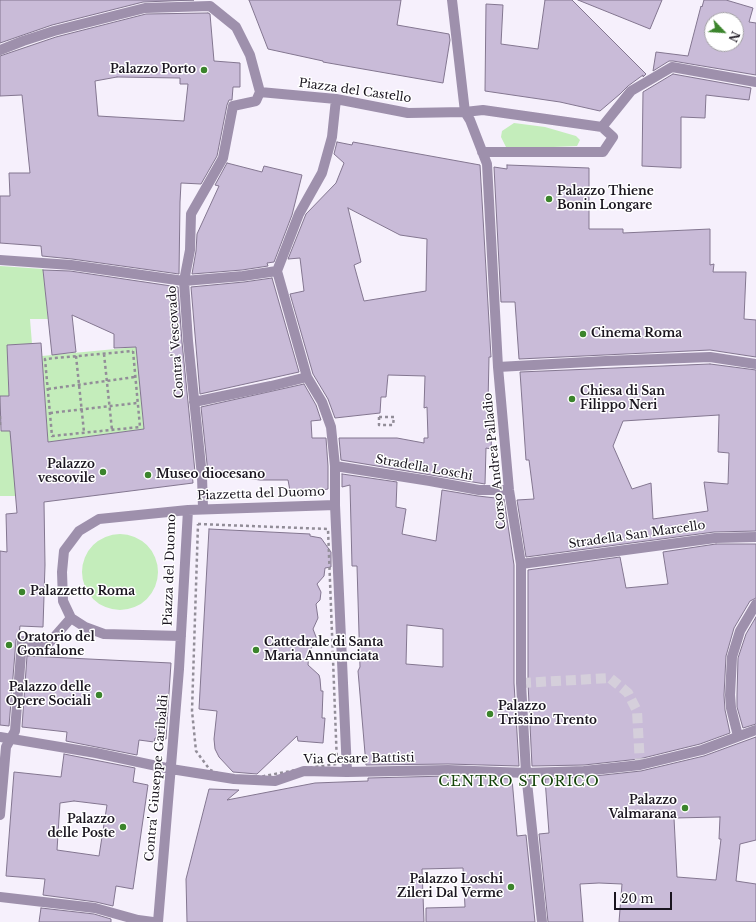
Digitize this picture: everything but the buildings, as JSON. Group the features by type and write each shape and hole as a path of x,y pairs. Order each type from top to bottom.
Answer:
{"street":[{"name":"Corso Andrea Palladio","path":"452,0 465,112 470,120 487,164 498,367 509,490 521,564 521,683 526,773 542,922"},
{"name":"Corso Andrea Palladio","path":"455,25 459,0"},
{"path":"0,50 54,31 145,8 210,6 236,27 250,55 260,92"},
{"path":"482,152 603,152 613,137 602,127 631,91 672,67 756,82"},
{"name":"Piazza del Castello","path":"260,92 336,99 408,113 465,112 483,110 602,127"},
{"name":"Contra' Vescovado","path":"203,508 202,476 188,341 184,280 190,250 191,214 223,158 233,106 256,101 260,92"},
{"path":"336,99 332,137 322,173 299,214 277,271 307,377 322,402 332,427 335,466 335,505 347,772"},
{"path":"0,260 71,265 184,280 243,276 277,271"},
{"path":"498,367 710,357 756,364"},
{"path":"194,402 307,377"},
{"name":"Stradella Loschi","path":"335,466 479,490 509,490"},
{"name":"Piazzetta del Duomo","path":"188,510 203,508 335,505"},
{"name":"Piazza del Duomo","path":"188,510 181,636 104,634 85,627 72,618 63,600 62,572 64,551 79,531 100,519 188,510"},
{"name":"Stradella San Marcello","path":"521,564 715,538 756,537"},
{"path":"738,736 731,708 730,695 732,657 740,631 756,604"},
{"path":"0,815 6,748 15,731 22,641 49,642 72,618"},
{"name":"Contra' Giuseppe Garibaldi","path":"158,922 181,636"},
{"name":"Via Cesare Battisti","path":"0,737 96,753 171,769 234,779 275,781 304,771 347,772 448,770 526,773 584,771 640,765 702,750 756,730"},
{"path":"0,897 95,908 137,921 153,922"}],"path":[{"path":"133,351 140,427 52,436 45,359 76,356 133,351"},
{"path":"104,354 112,430"},
{"path":"76,356 84,432"},
{"path":"48,389 135,377"},
{"path":"50,413 138,403"},
{"path":"0,416 0,426"},
{"path":"380,417 394,417 393,425 379,425 380,417"},
{"path":"198,524 328,529 337,764 244,778 228,776 210,770 196,751 192,711 198,524"}],"green space":[{"path":"514,123 545,127 576,136 580,140 577,146 507,149 501,137 502,131"},
{"path":"0,266 43,269 48,319 30,319 32,344 7,345 9,396 0,396"},
{"path":"136,347 144,429 48,442 42,356"},
{"path":"0,431 11,431 16,496 0,496"},
{"path":"120,534 135,537 147,545 155,557 158,572 155,587 147,599 135,607 120,610 105,607 93,599 85,587 82,572 85,557 93,545 105,537"}],"tunnel":[{"path":"521,683 610,678 628,693 637,711 640,765"}],"place":[{"name":"Palazzo Porto","path":"204,70"},
{"name":"Palazzo Thiene Bonin Longare","path":"549,199"},
{"name":"Cinema Roma","path":"583,334"},
{"name":"Chiesa di San Filippo Neri","path":"572,399"},
{"name":"Palazzo vescovile","path":"103,472"},
{"name":"Museo diocesano","path":"148,475"},
{"name":"Palazzetto Roma","path":"22,592"},
{"name":"Oratorio del Gonfalone","path":"9,645"},
{"name":"Cattedrale di Santa Maria Annunciata","path":"256,650"},
{"name":"Palazzo delle Opere Sociali","path":"99,695"},
{"name":"Palazzo Trissino Trento","path":"490,714"},
{"name":"Palazzo Valmarana","path":"685,808"},
{"name":"Palazzo delle Poste","path":"123,827"},
{"name":"Palazzo Loschi Zileri Dal Verme","path":"511,887"}],"district":[{"name":"CENTRO STORICO","path":"519,782"}]}
